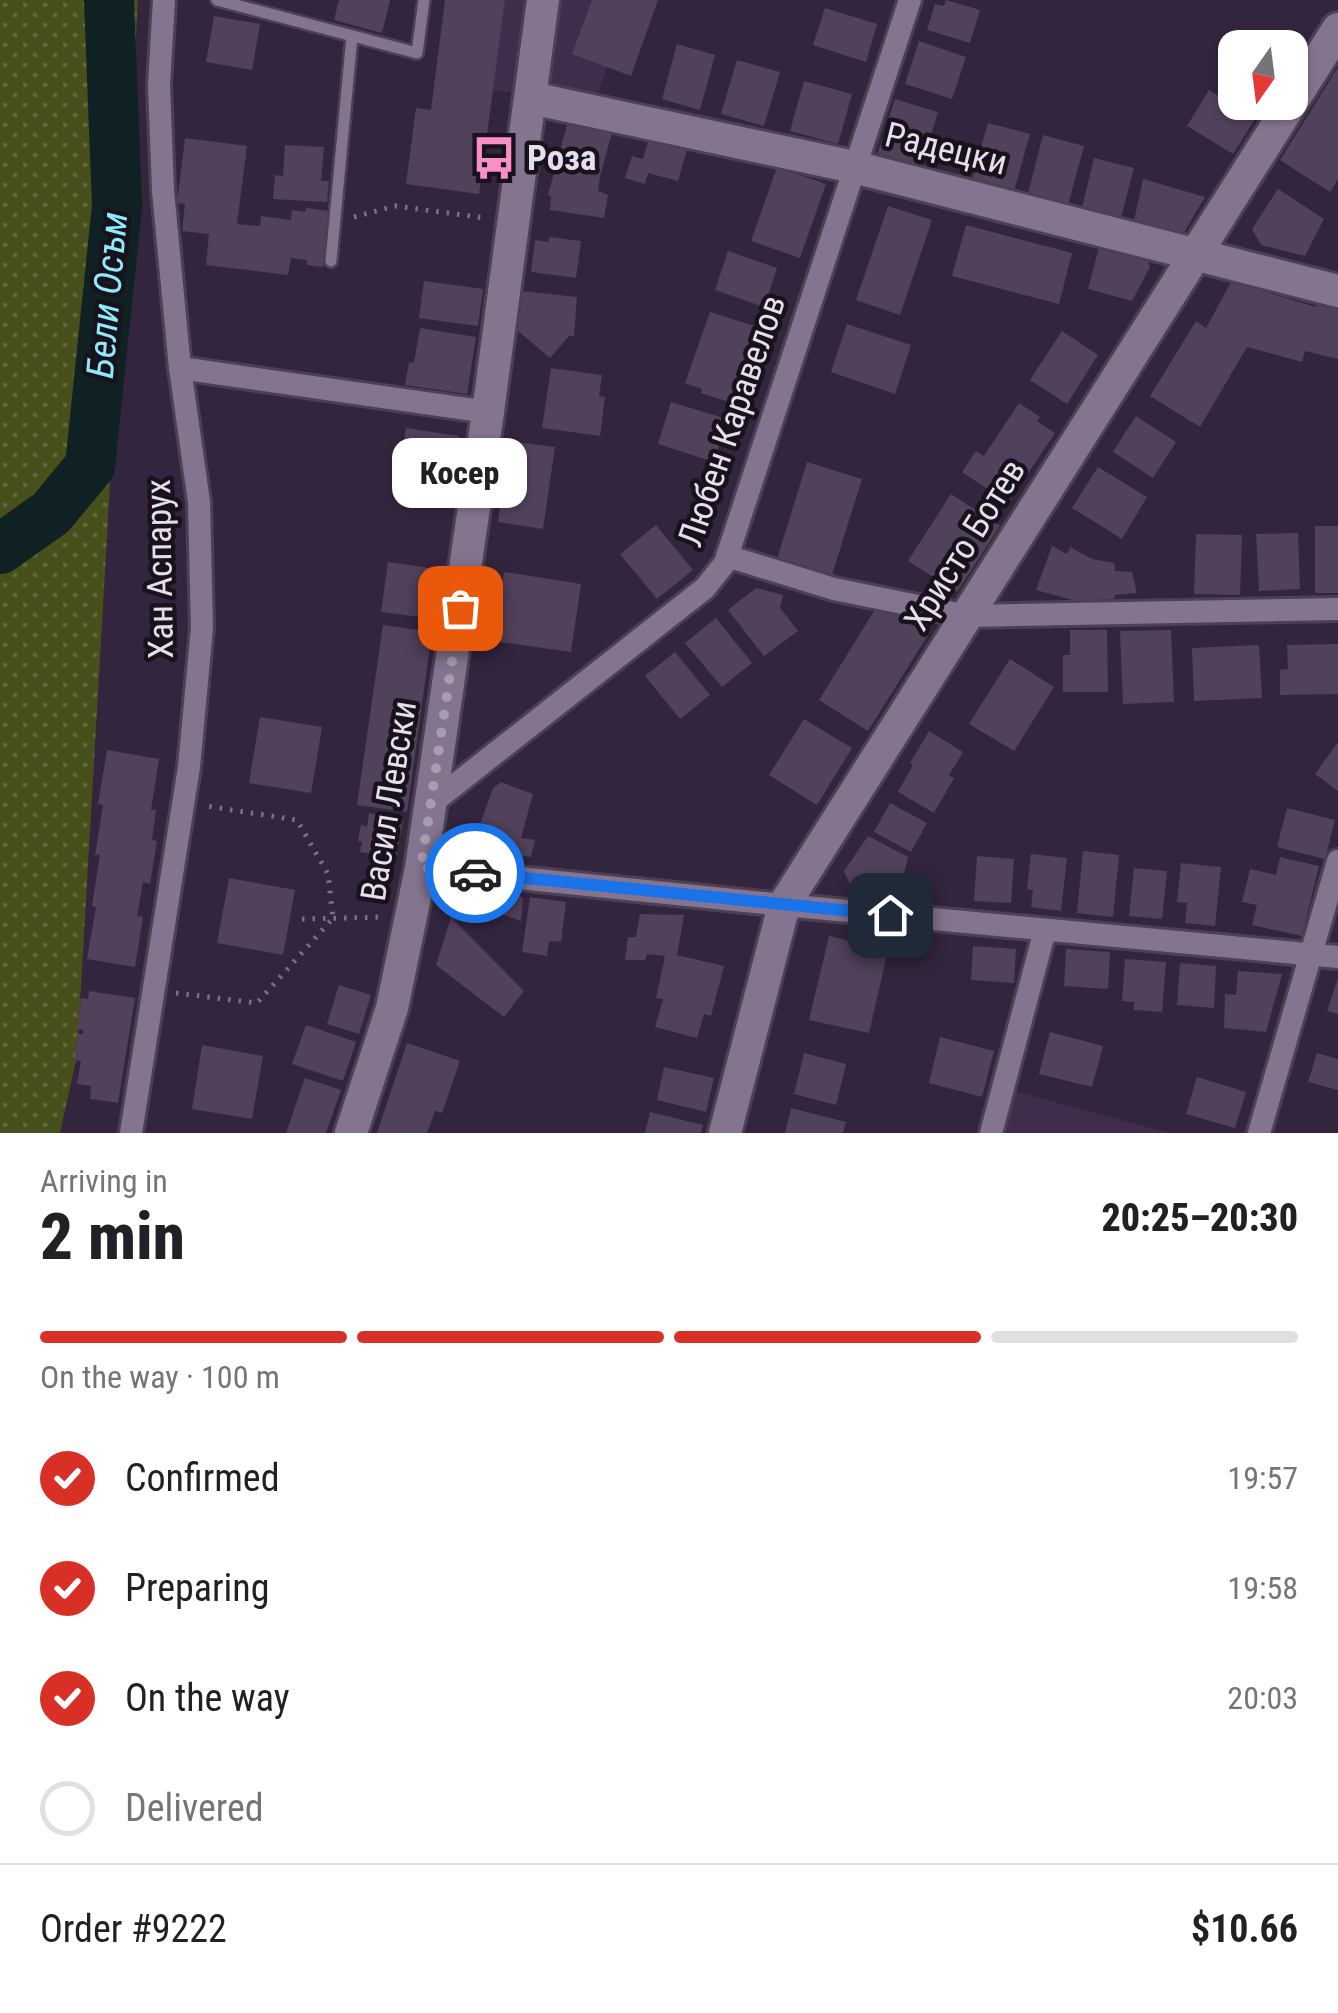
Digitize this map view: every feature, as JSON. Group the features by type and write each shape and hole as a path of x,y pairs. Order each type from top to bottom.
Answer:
{"street":[{"name":"Хан Аспарух","path":"132,1133 189,767 202,628 199,502 180,368 163,191 159,85 164,0"},
{"name":"Васил Левски","path":"350,1133 392,1008 432,804 542,0"},
{"name":"Любен Каравелов","path":"432,804 705,588 725,563 910,0"},
{"name":"Христо Ботев","path":"725,1133 784,905 1338,29"},
{"name":"Радецки","path":"530,98 854,167 1338,291"},
{"path":"180,368 488,412"},
{"path":"727,556 834,589 967,616 1338,610"},
{"path":"1259,1133 1338,861"},
{"path":"421,868 1338,957"},
{"path":"991,1133 1045,930"}],"lane":[{"path":"217,0 417,53 424,0"},
{"path":"332,261 352,36"}],"path":[{"path":"335,222 395,206 514,222"},
{"path":"154,990 257,1003 333,918 328,874 297,820 184,803"},
{"path":"302,919 411,916"}],"shaded area":[{"path":"474,0 630,0 594,105 466,86"},
{"path":"1014,1091 1169,1133 1002,1133"}],"green space":[{"path":"0,0 138,0 77,1056 60,1133 0,1133"}],"building":[{"path":"339,0 390,0 382,33 334,20"},
{"path":"445,0 505,0 479,194 406,184 416,108 431,110"},
{"path":"592,0 658,0 631,76 572,54"},
{"path":"946,0 980,10 970,43 927,30 935,4 944,6"},
{"path":"825,8 877,24 866,62 813,45"},
{"path":"214,16 260,24 252,70 206,62"},
{"path":"919,41 966,57 952,99 905,84"},
{"path":"677,44 715,55 700,110 662,99"},
{"path":"737,60 780,72 764,126 721,114"},
{"path":"1338,67 1338,179 1330,192 1280,160"},
{"path":"804,81 852,94 838,144 790,131"},
{"path":"1209,90 1218,96 1218,120 1254,120 1233,154 1187,126"},
{"path":"895,99 938,112 921,167 878,153"},
{"path":"568,121 612,133 598,191 608,195 604,218 550,210 548,195"},
{"path":"988,123 1030,134 1014,191 972,179"},
{"path":"650,135 688,146 678,181 648,173 645,184 625,178 632,156 643,159"},
{"path":"1043,135 1084,146 1068,205 1028,194"},
{"path":"185,138 247,146 237,224 260,226 261,216 291,220 292,210 305,212 306,208 330,211 323,267 291,258 288,275 206,265 209,234 182,231 185,204 177,203"},
{"path":"285,145 324,147 321,181 329,181 327,202 273,199 275,175 283,176"},
{"path":"1094,158 1134,168 1121,218 1082,208"},
{"path":"777,167 826,184 800,258 751,241"},
{"path":"1143,179 1205,197 1183,234 1134,221"},
{"path":"1278,189 1324,219 1305,256 1261,245 1252,229"},
{"path":"888,206 932,220 900,315 856,300"},
{"path":"966,225 1072,253 1059,304 952,276"},
{"path":"549,237 581,241 576,278 531,272 535,240 549,242"},
{"path":"1100,244 1145,255 1150,267 1132,301 1088,289"},
{"path":"728,251 777,268 764,307 715,290"},
{"path":"424,281 483,289 478,326 419,318"},
{"path":"1231,282 1316,307 1319,299 1338,303 1338,359 1305,351 1302,362 1247,347 1200,427 1150,396 1196,321 1206,328"},
{"path":"521,291 577,297 574,336 569,336 550,358 517,330"},
{"path":"710,312 761,328 752,357 747,355 732,403 685,383"},
{"path":"847,324 911,345 895,394 831,372"},
{"path":"420,328 476,337 467,394 405,385 409,362 414,363"},
{"path":"1062,331 1098,355 1067,404 1030,380"},
{"path":"551,368 602,375 599,396 605,397 600,436 542,428"},
{"path":"671,402 727,419 714,462 658,444"},
{"path":"1019,403 1055,433 1008,503 962,472 976,451 984,456"},
{"path":"1136,416 1176,442 1153,478 1113,452"},
{"path":"406,428 459,436 450,491 397,482"},
{"path":"509,441 555,447 543,529 498,522"},
{"path":"807,462 862,479 832,575 777,559"},
{"path":"1098,467 1147,497 1122,539 1072,508"},
{"path":"951,494 1000,526 957,592 908,561"},
{"path":"656,525 693,570 657,599 620,554"},
{"path":"1315,526 1338,526 1338,593 1315,593"},
{"path":"1298,533 1300,589 1259,591 1256,534"},
{"path":"1196,534 1242,535 1240,595 1194,594"},
{"path":"1052,546 1067,554 1070,547 1092,559 1114,563 1115,571 1132,572 1137,593 1076,601 1036,590"},
{"path":"388,562 443,570 436,619 381,612"},
{"path":"504,572 581,584 571,652 493,641"},
{"path":"756,588 783,595 780,608 798,631 764,656 728,610"},
{"path":"879,603 928,635 868,731 819,700"},
{"path":"716,618 752,663 722,687 685,643"},
{"path":"383,625 432,632 407,812 357,805"},
{"path":"1070,630 1107,630 1108,692 1063,692 1063,655 1070,655"},
{"path":"1171,630 1174,702 1123,704 1120,631"},
{"path":"1338,644 1338,694 1280,695 1280,670 1288,669 1287,645"},
{"path":"1259,645 1262,698 1194,701 1192,648"},
{"path":"675,652 710,695 680,719 645,676"},
{"path":"1010,659 1054,687 1014,751 969,724"},
{"path":"260,717 322,727 311,793 249,783"},
{"path":"804,719 852,748 817,805 769,775"},
{"path":"929,731 963,752 949,775 954,778 934,813 898,792"},
{"path":"1338,742 1338,791 1315,774"},
{"path":"107,750 159,759 151,810 156,810 152,840 157,841 150,884 143,882 137,916 143,917 135,967 87,959 96,907 92,906 100,854 95,856 103,805 98,804"},
{"path":"501,782 533,794 521,838 535,840 531,857 478,852 473,844 493,788"},
{"path":"890,803 927,823 911,852 874,832"},
{"path":"1287,808 1335,820 1325,859 1277,847"},
{"path":"369,813 403,820 396,858 360,852 361,824 367,827"},
{"path":"868,836 908,857 899,895 852,889 844,871"},
{"path":"1083,851 1119,855 1113,917 1077,913"},
{"path":"1031,854 1067,858 1061,911 1031,907 1033,890 1027,889"},
{"path":"977,856 1014,859 1011,903 974,901"},
{"path":"1280,857 1319,866 1302,936 1252,925 1257,905 1242,902 1250,869 1276,875"},
{"path":"1181,863 1221,867 1215,926 1185,923 1187,903 1177,902"},
{"path":"1134,868 1167,871 1162,919 1129,916"},
{"path":"229,878 295,890 283,955 217,943"},
{"path":"458,890 523,897 521,921 454,897"},
{"path":"530,897 566,902 561,942 549,941 547,956 522,952"},
{"path":"640,914 684,915 677,955 724,966 711,1016 704,1014 697,1038 655,1027 663,999 656,998 665,956 647,954 645,960 625,960 628,937 636,937"},
{"path":"451,917 524,991 504,1017 436,965"},
{"path":"829,936 888,950 869,1033 809,1020"},
{"path":"973,946 1016,949 1014,983 971,980"},
{"path":"1066,949 1110,952 1108,989 1064,986"},
{"path":"1125,959 1166,962 1162,1012 1134,1010 1134,1002 1122,1001"},
{"path":"1180,963 1216,966 1214,1008 1177,1005"},
{"path":"1238,971 1282,974 1266,1032 1224,1028 1225,994 1236,995"},
{"path":"1338,978 1338,1014 1327,1011"},
{"path":"339,985 371,995 359,1034 327,1024"},
{"path":"89,991 135,998 118,1103 90,1099 91,1086 77,1084 81,1061 74,1060 78,1034 83,1034 83,1030 77,1029 81,998 88,999"},
{"path":"306,1025 356,1042 343,1081 292,1064"},
{"path":"1050,1032 1103,1046 1092,1087 1039,1074"},
{"path":"940,1037 994,1051 982,1097 929,1083"},
{"path":"407,1043 460,1061 442,1113 435,1111 427,1133 377,1133"},
{"path":"202,1045 263,1056 252,1119 192,1109"},
{"path":"804,1053 846,1064 836,1105 794,1094"},
{"path":"1317,1053 1338,1059 1338,1090 1308,1082"},
{"path":"664,1067 714,1078 706,1112 657,1100"},
{"path":"1197,1077 1246,1092 1235,1128 1186,1114"},
{"path":"305,1078 341,1090 326,1133 286,1133"},
{"path":"791,1108 846,1122 843,1133 785,1133"},
{"path":"650,1112 703,1125 701,1133 645,1133"}],"waterway":[{"name":"Бели Осъм","path":"0,549 51,513 90,466 117,206 109,0"}],"way so far":[{"path":"460,608 421,868 475,873"}],"place":[{"name":"Роза","path":"494,158"},
{"name":"Косер","path":"460,608"}],"route":[{"path":"475,873 890,915"}]}
